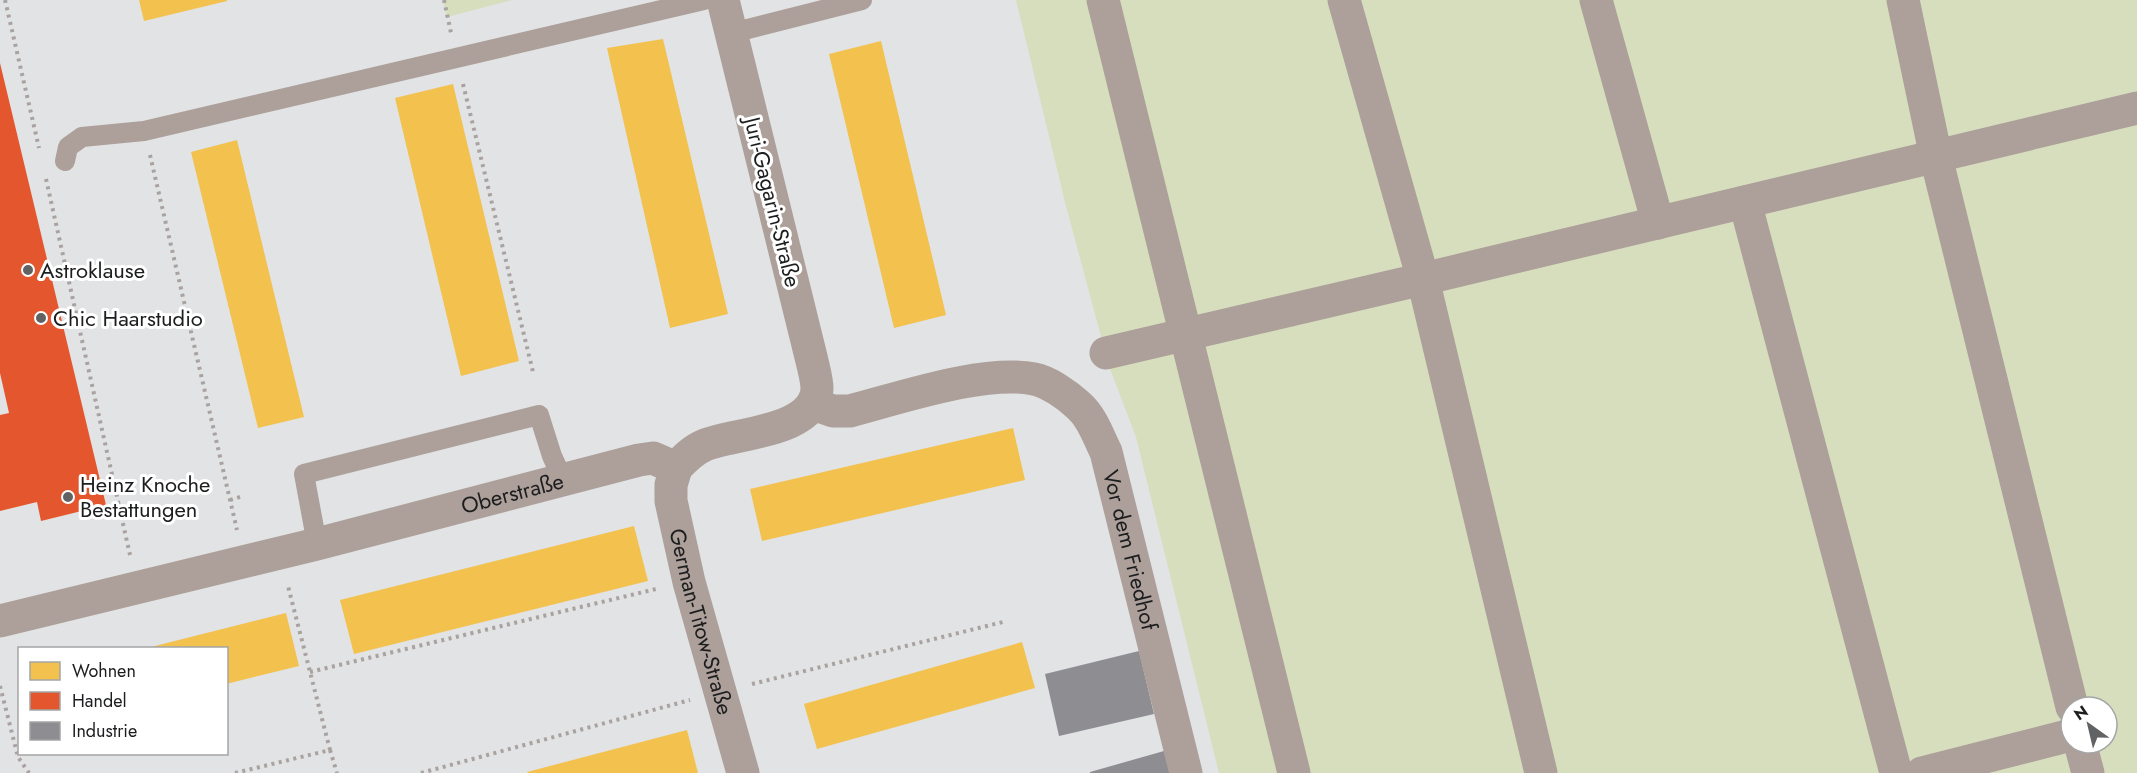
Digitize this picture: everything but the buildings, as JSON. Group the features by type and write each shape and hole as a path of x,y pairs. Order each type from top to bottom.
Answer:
{"street":[{"name":"Juri-Gagarin-Straße","path":"723,0 812,361 817,389 813,404"},
{"path":"1103,0 1294,773"},
{"path":"1344,0 1423,279 1541,773"},
{"path":"1596,0 1658,223"},
{"path":"1903,0 1936,157 2069,695"},
{"path":"1106,353 2137,108"},
{"path":"1745,202 1896,773"},
{"name":"Vor dem Friedhof","path":"813,404 833,411 850,411 958,384 1012,376 1037,380 1062,393 1079,406 1094,425 1108,463 1186,773"},
{"path":"676,468 687,455 705,445 783,425 801,416 813,404"},
{"name":"Oberstraße","path":"0,621 279,553 315,529 563,480 646,459 653,458 676,468"},
{"name":"German-Titow-Straße","path":"676,468 671,484 671,501 689,582 743,773"},
{"path":"1922,773 2059,738"},
{"path":"2083,755 2088,773"}],"lane":[{"path":"65,161 68,147 82,137 144,131 704,0"},
{"path":"732,33 862,0"},
{"path":"315,529 304,474 539,415 552,456 563,480"}],"path":[{"path":"5,0 40,151"},
{"path":"457,59 533,372"},
{"path":"144,131 244,562"},
{"path":"45,174 138,588"},
{"path":"230,500 243,496"},
{"path":"279,553 337,773"},
{"path":"310,672 689,582"},
{"path":"0,686 18,757 29,773"},
{"path":"234,773 330,750"}],"green space":[{"path":"443,0 512,0 447,17"},
{"path":"1016,0 2137,0 2137,773 1219,773 1136,437 1109,366 1066,206"}],"place":[{"name":"Astroklause","path":"28,270"},
{"name":"Chic Haarstudio","path":"41,318"},
{"name":"Heinz Knoche Bestattungen","path":"68,497"}]}
